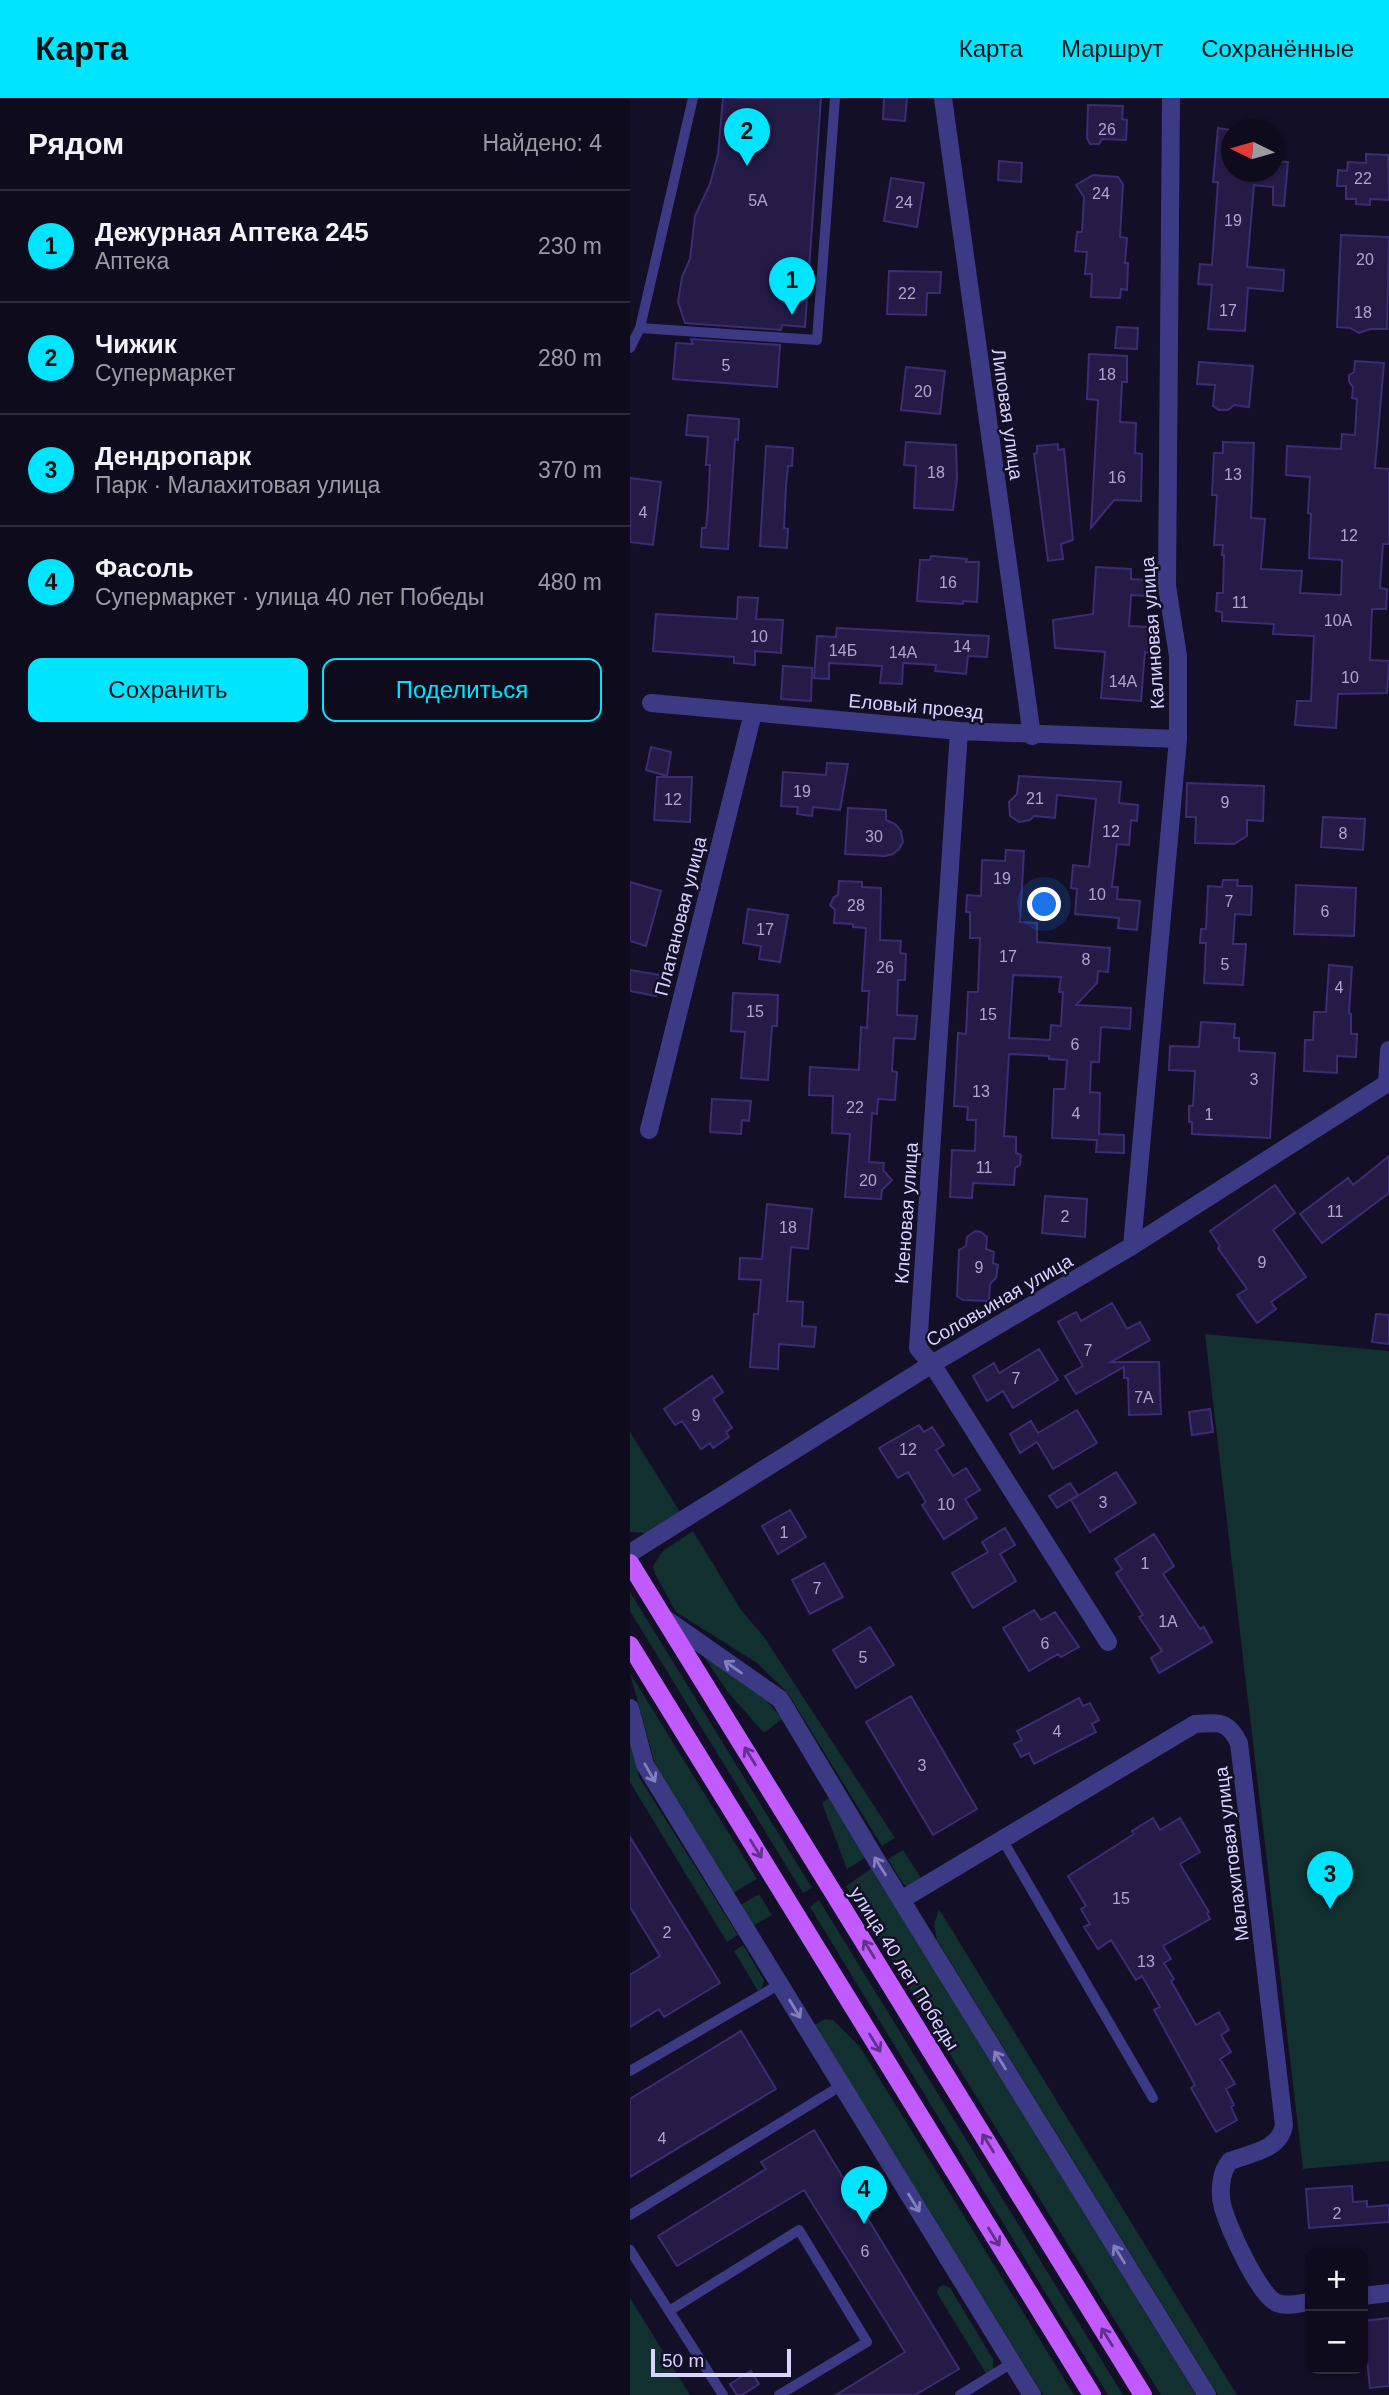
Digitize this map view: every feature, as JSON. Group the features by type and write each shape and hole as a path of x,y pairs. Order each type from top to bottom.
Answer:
{"main road":[{"name":"улица 40 лет Победы","path":"630,1563 1143,2395"},
{"path":"630,1645 1092,2395"}],"street":[{"name":"Липовая улица","path":"943,98 1032,736"},
{"name":"Калиновая улица","path":"1132,1246 1178,739 1178,656 1167,586 1171,98"},
{"name":"Еловый проезд","path":"651,703 1032,736 1178,739"},
{"name":"Платановая улица","path":"649,1130 753,713"},
{"name":"Кленовая улица","path":"959,731 918,1348 932,1364 1108,1642"},
{"path":"1388,1082 1389,1050"},
{"name":"Соловьиная улица","path":"630,1553 932,1364 1132,1246 1388,1082"},
{"path":"667,1620 780,1699 1207,2395"},
{"path":"630,1708 645,1765 1032,2395"},
{"name":"Малахитовая улица","path":"901,1900 1195,1724 1221,1723 1233,1730 1239,1743 1284,2125 1283,2133 1274,2144 1226,2165 1221,2188 1222,2207 1248,2268 1272,2300 1278,2304 1305,2302"},
{"path":"1368,2295 1389,2293"}],"lane":[{"path":"630,348 640,328 693,98"},
{"path":"640,328 817,340 835,98"},
{"path":"1002,1839 1153,2098"},
{"path":"630,2071 780,1984"},
{"path":"630,2216 842,2085"},
{"path":"670,2311 799,2230 867,2342 779,2395"},
{"path":"630,2250 723,2395"},
{"path":"960,2395 1012,2363"}],"green space":[{"path":"1205,1334 1389,1351 1389,2161 1303,2169"},
{"path":"630,1432 680,1512 647,1533 630,1532"},
{"path":"693,1531 741,1610 764,1637 895,1838 882,1846 787,1692 757,1663 676,1612 653,1566 663,1551"},
{"path":"630,1592 812,1888 803,1893 630,1611"},
{"path":"703,1655 761,1694 782,1719 764,1733 727,1691"},
{"path":"630,1673 757,1879 733,1893 656,1768"},
{"path":"630,1743 639,1777 738,1935 727,1942 630,1782"},
{"path":"829,1798 865,1858 847,1869 822,1803"},
{"path":"903,1850 925,1884 908,1887 903,1884 888,1859"},
{"path":"872,1868 1196,2395 1161,2395 846,1886"},
{"path":"759,1894 772,1915 753,1926 741,1905"},
{"path":"819,1900 1123,2395 1108,2395 810,1907"},
{"path":"939,1909 1237,2395 1218,2395 937,1940 934,1925"},
{"path":"743,1945 764,1980 758,1991 734,1951"},
{"path":"825,2019 833,2020 860,2047 1074,2395 1043,2395 814,2025"},
{"path":"944,2285 950,2288 993,2359 993,2370 987,2375 937,2293 939,2287"},
{"path":"630,2298 690,2395 630,2395"}],"building":[{"path":"723,98 821,98 805,327 782,325 781,330 685,323 678,302 682,277 690,259 695,216 710,184 718,154"},
{"path":"884,98 907,98 905,121 883,119"},
{"path":"1088,105 1123,106 1122,119 1127,120 1126,140 1102,139 1099,144 1090,144 1087,138"},
{"path":"1218,128 1221,128 1221,182 1284,182 1284,162 1288,162 1284,206 1273,205 1273,187 1254,185 1247,267 1284,270 1283,291 1248,288 1245,331 1208,329 1212,285 1198,284 1200,264 1212,265 1218,182 1213,182"},
{"path":"1366,154 1388,155 1389,200 1370,199 1370,205 1356,204 1356,199 1346,199 1346,186 1337,186 1338,170 1347,171 1348,162 1366,163"},
{"path":"999,161 1022,163 1021,182 998,180"},
{"path":"1093,175 1118,177 1123,184 1120,237 1127,238 1125,263 1128,263 1127,290 1121,289 1120,298 1091,297 1092,274 1085,274 1087,252 1075,251 1077,232 1082,232 1084,197 1076,185"},
{"path":"891,178 924,183 917,227 884,221"},
{"path":"1341,235 1389,237 1387,329 1370,329 1359,333 1350,328 1337,327"},
{"path":"889,271 941,272 940,293 927,293 926,315 887,314"},
{"path":"1117,327 1138,328 1137,349 1115,348"},
{"path":"691,339 780,345 777,387 673,379 676,343 693,344"},
{"path":"1089,354 1127,356 1127,382 1122,382 1120,422 1136,423 1135,453 1142,454 1141,501 1114,500 1091,528 1098,400 1087,399"},
{"path":"1355,361 1384,363 1375,468 1389,469 1389,544 1383,544 1380,588 1387,589 1386,609 1372,609 1370,660 1389,661 1387,693 1338,694 1336,728 1295,725 1297,701 1311,701 1314,636 1273,634 1274,624 1222,621 1222,612 1216,611 1217,593 1223,593 1224,555 1223,545 1214,545 1217,495 1212,495 1214,453 1223,453 1223,442 1254,443 1251,518 1265,519 1261,569 1302,571 1300,593 1341,595 1342,560 1309,558 1310,477 1286,475 1287,446 1341,449 1342,434 1355,435 1357,399 1352,398 1353,387 1349,382 1349,375 1354,372"},
{"path":"1199,362 1253,366 1249,407 1234,405 1228,410 1219,410 1213,406 1215,385 1197,384"},
{"path":"906,367 945,371 940,414 901,410"},
{"path":"688,415 739,419 738,440 735,439 728,549 701,547 702,528 706,528 708,507 708,437 686,435"},
{"path":"906,442 956,445 957,479 953,510 914,508 916,466 904,465"},
{"path":"1058,444 1058,450 1064,449 1073,540 1061,544 1063,559 1048,561 1034,454 1037,453 1037,446"},
{"path":"766,446 793,448 792,466 788,466 786,486 784,528 788,529 787,548 760,546"},
{"path":"630,478 661,482 653,545 630,542"},
{"path":"931,556 979,562 977,602 963,601 963,604 917,601 920,560 930,560"},
{"path":"1096,567 1131,569 1131,579 1147,580 1146,596 1131,595 1129,626 1150,627 1149,653 1145,652 1141,701 1101,698 1105,652 1055,648 1053,620 1093,614"},
{"path":"738,597 758,598 756,619 783,620 781,653 755,651 755,665 734,663 734,657 653,651 656,614 737,619"},
{"path":"837,628 989,636 987,657 968,656 966,674 935,671 936,665 903,663 902,684 880,683 882,666 829,663 829,679 814,678 817,636 836,637"},
{"path":"783,666 812,668 811,701 781,699"},
{"path":"651,747 671,752 667,776 646,770"},
{"path":"827,763 848,764 840,810 813,807 812,816 797,814 798,807 781,806 783,772 826,775"},
{"path":"1019,776 1121,782 1119,803 1138,805 1137,821 1131,820 1129,845 1117,844 1112,887 1118,887 1117,899 1140,901 1137,930 1118,928 1119,918 1075,914 1077,889 1071,888 1073,865 1089,867 1096,799 1057,795 1055,818 1034,816 1030,820 1019,822 1010,816 1009,802 1017,794"},
{"path":"657,777 692,777 690,822 654,820"},
{"path":"1187,783 1264,786 1263,821 1247,820 1247,836 1234,844 1195,843 1196,817 1186,817"},
{"path":"848,808 886,810 886,820 901,831 903,842 899,849 885,856 845,854"},
{"path":"1323,817 1365,819 1363,850 1321,847"},
{"path":"1006,850 1024,851 1020,922 1037,923 1037,942 1110,948 1108,972 1098,971 1097,983 1076,1005 1131,1008 1130,1029 1101,1027 1099,1062 1091,1062 1090,1092 1100,1093 1099,1134 1124,1135 1124,1153 1096,1152 1097,1140 1052,1138 1054,1089 1065,1089 1067,1060 1049,1059 1049,1056 1009,1054 1004,1136 1016,1137 1016,1153 1021,1155 1020,1165 1015,1168 1014,1185 973,1183 972,1198 950,1197 952,1150 975,1151 976,1120 967,1120 968,1107 954,1106 958,1033 966,1034 968,992 978,992 980,938 970,938 970,912 966,912 967,895 981,896 982,860 1005,861","holes":["1013,975 1061,977 1061,1026 1051,1025 1050,1040 1009,1038"]},
{"path":"1223,880 1238,880 1237,886 1252,886 1251,915 1235,914 1233,944 1246,944 1243,985 1204,983 1206,943 1200,943 1201,929 1206,929 1208,886 1222,887"},
{"path":"839,881 862,882 862,887 881,888 880,940 901,941 900,953 906,954 905,980 898,980 897,1015 917,1016 915,1039 894,1038 892,1071 897,1072 895,1100 878,1099 877,1114 872,1113 869,1162 884,1163 883,1170 892,1180 882,1190 881,1199 845,1197 850,1134 832,1133 833,1096 809,1095 810,1067 859,1070 861,1027 867,1028 869,991 862,991 866,928 834,923 835,910 830,905 838,895"},
{"path":"630,882 661,891 646,946 630,941"},
{"path":"1296,885 1356,888 1354,936 1294,934"},
{"path":"748,909 788,915 780,962 759,959 761,946 743,943"},
{"path":"1329,965 1352,967 1349,1013 1351,1034 1357,1034 1356,1057 1337,1056 1337,1073 1304,1071 1305,1040 1313,1040 1314,1012 1326,1012"},
{"path":"630,970 660,975 656,996 630,991"},
{"path":"733,993 778,995 777,1026 772,1026 768,1080 741,1078 745,1032 731,1031"},
{"path":"1201,1022 1235,1024 1234,1038 1239,1038 1239,1051 1275,1053 1270,1138 1192,1134 1189,1106 1193,1106 1195,1071 1169,1070 1170,1046 1199,1047"},
{"path":"712,1099 751,1101 749,1121 742,1120 741,1134 710,1132"},
{"path":"1389,1156 1389,1193 1322,1243 1300,1214 1348,1178 1353,1185"},
{"path":"1275,1185 1295,1213 1273,1230 1306,1277 1271,1302 1276,1309 1257,1323 1237,1295 1247,1289 1218,1248 1220,1246 1210,1231"},
{"path":"1045,1196 1087,1199 1085,1237 1042,1233"},
{"path":"767,1204 812,1209 808,1249 791,1247 787,1301 803,1302 802,1326 816,1327 814,1347 779,1344 778,1369 750,1367 754,1314 758,1314 761,1280 739,1279 740,1258 762,1259"},
{"path":"975,1231 987,1237 986,1249 994,1252 993,1263 998,1265 996,1278 990,1284 989,1301 963,1300 957,1296 959,1250 966,1246 967,1237"},
{"path":"1112,1303 1127,1329 1140,1322 1150,1340 1111,1362 1159,1362 1161,1414 1129,1415 1128,1378 1124,1378 1124,1367 1076,1394 1065,1376 1083,1366 1058,1322 1076,1312 1081,1321"},
{"path":"1376,1314 1389,1315 1389,1344 1372,1342"},
{"path":"1039,1349 1058,1380 1013,1408 1003,1391 987,1401 973,1376 994,1363 999,1373"},
{"path":"712,1376 723,1392 713,1399 732,1428 726,1432 729,1437 713,1448 710,1443 701,1449 682,1421 675,1425 664,1409"},
{"path":"1210,1409 1213,1432 1192,1435 1189,1412"},
{"path":"1077,1410 1097,1443 1053,1469 1037,1442 1020,1453 1010,1434 1031,1421 1038,1433"},
{"path":"919,1425 924,1432 932,1427 944,1445 936,1450 953,1476 966,1468 980,1490 965,1499 977,1518 944,1539 922,1505 926,1502 908,1472 898,1478 879,1448"},
{"path":"1116,1472 1136,1503 1090,1532 1071,1500"},
{"path":"1070,1483 1078,1495 1057,1508 1049,1496"},
{"path":"790,1510 806,1537 778,1554 762,1526"},
{"path":"1005,1528 1015,1545 1000,1554 1016,1581 973,1608 952,1573 988,1552 982,1542"},
{"path":"1154,1534 1174,1566 1163,1574 1200,1629 1204,1627 1212,1642 1159,1673 1151,1658 1162,1651 1139,1617 1143,1615 1116,1573 1122,1569 1115,1559"},
{"path":"824,1563 843,1597 810,1614 792,1580"},
{"path":"1034,1610 1041,1620 1055,1612 1079,1647 1061,1657 1058,1654 1029,1671 1003,1628"},
{"path":"870,1627 894,1665 856,1688 833,1650"},
{"path":"911,1696 977,1809 933,1835 866,1722"},
{"path":"1079,1698 1083,1706 1090,1703 1099,1720 1092,1724 1096,1732 1034,1764 1029,1753 1021,1757 1014,1744 1022,1740 1017,1731"},
{"path":"1153,1818 1160,1830 1180,1818 1200,1852 1180,1864 1209,1912 1207,1913 1210,1919 1163,1946 1171,1959 1164,1963 1174,1979 1171,1981 1196,2025 1219,2012 1229,2030 1221,2035 1231,2052 1220,2059 1235,2084 1226,2089 1234,2105 1231,2107 1237,2120 1216,2132 1191,2088 1195,2085 1154,2010 1160,2007 1142,1976 1136,1980 1111,1940 1098,1949 1084,1927 1090,1924 1081,1909 1086,1906 1068,1876 1134,1834 1132,1831"},
{"path":"630,1837 720,1983 664,2017 659,2009 630,2027 630,1975 660,1956 630,1907"},
{"path":"741,2031 776,2089 630,2177 630,2099"},
{"path":"814,2130 959,2369 915,2395 836,2395 905,2352 804,2190 677,2266 658,2236 766,2169 761,2162"},
{"path":"1352,2186 1353,2202 1367,2201 1367,2207 1389,2205 1389,2222 1309,2228 1306,2189"},
{"path":"1389,2318 1389,2386 1370,2388 1368,2320"},
{"path":"751,2371 759,2384 742,2395 737,2395 730,2384"}],"place":[{"name":"Чижик","path":"747,166"},
{"name":"Дежурная Аптека 245","path":"792,315"},
{"name":"Дендропарк","path":"1330,1909"},
{"name":"Фасоль","path":"864,2224"}]}
